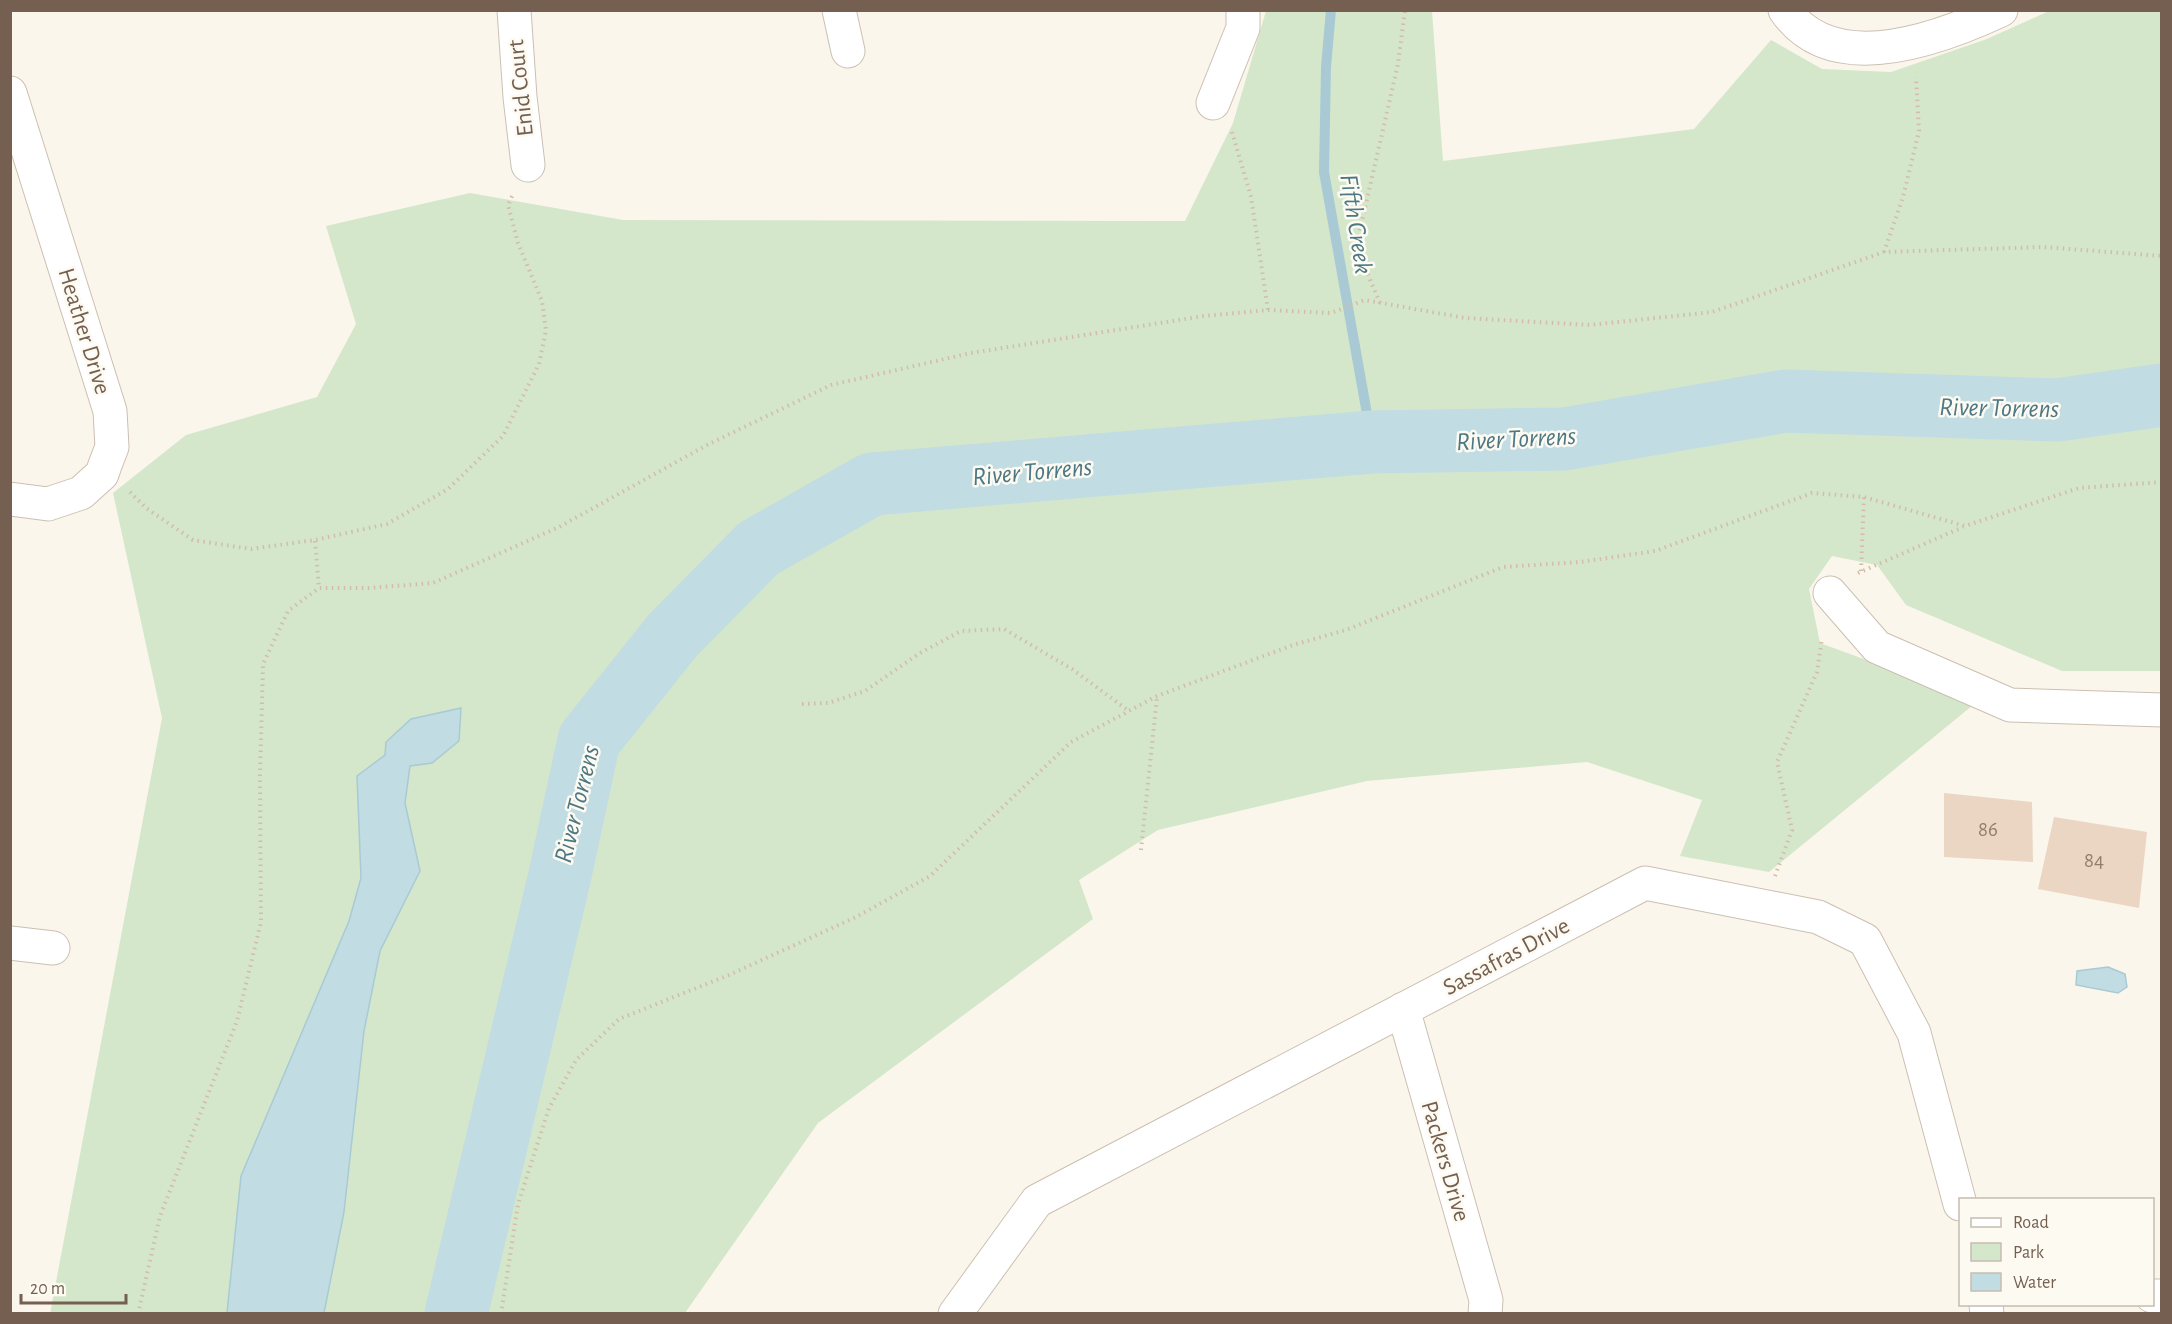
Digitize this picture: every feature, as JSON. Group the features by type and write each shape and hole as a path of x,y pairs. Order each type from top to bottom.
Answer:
{"street":[{"name":"Enid Court","path":"514,10 520,97 528,165"},
{"path":"839,10 848,51"},
{"path":"1216,96 1243,28 1243,10"},
{"path":"1785,10 1796,27 1825,43 1857,49 1914,43 1963,28 2001,10"},
{"name":"Heather Drive","path":"10,93 110,411 112,447 102,474 81,493 48,504 10,499"},
{"path":"1830,593 1877,646 2010,705 2162,710"},
{"name":"Sassafras Drive","path":"955,1314 1037,1200 1645,883 1818,917 1865,940 1914,1033 1959,1200"},
{"path":"10,943 53,948"},
{"name":"Packers Drive","path":"1403,1009 1486,1300 1485,1314"}],"path":[{"path":"1380,303 1356,246 1398,64 1405,10"},
{"path":"1884,252 1904,197 1920,131 1914,43"},
{"path":"1216,96 1251,198 1268,310"},
{"path":"105,465 146,508 193,540 251,549 315,540 387,524 448,489 503,436 539,364 546,330 542,301 518,243 507,205 528,165"},
{"path":"138,1314 160,1216 237,1021 261,922 260,775 263,664 288,611 319,588 368,588 433,583 560,527 707,444 831,385 971,353 1204,316 1268,310 1331,313 1365,300 1465,318 1601,323 1712,312 1884,252 2043,247 2162,256"},
{"path":"1764,907 1792,830 1777,762 1816,672 1830,593 1861,571 1965,526 2079,488 2162,482"},
{"path":"501,1314 519,1204 549,1108 576,1059 619,1019 729,975 856,918 930,876 1071,742 1157,696 1293,645 1346,630 1503,567 1580,562 1655,551 1812,493 1864,497 1965,526"},
{"path":"1861,571 1864,497"},
{"path":"315,540 319,588"},
{"path":"802,704 828,703 865,691 920,653 961,631 1004,629 1072,669 1129,711"},
{"path":"1141,850 1157,696"}],"green space":[{"path":"1266,11 1432,11 1443,161 1694,129 1771,40 1822,69 1891,72 1987,39 2049,11 2161,11 2161,671 2062,671 1906,605 1877,565 1832,556 1809,589 1820,643 1978,701 1769,872 1680,856 1702,800 1587,762 1367,781 1158,830 1079,880 1093,919 818,1123 685,1313 50,1314 162,718 113,493 186,435 317,397 356,324 326,226 470,193 623,220 1185,221 1233,123"}],"water":[{"path":"461,708 459,741 432,763 410,766 405,803 420,871 380,951 364,1031 344,1212 324,1313 227,1313 241,1176 349,921 361,878 357,776 385,755 386,742 411,719"},
{"path":"2108,967 2125,974 2127,987 2118,993 2076,985 2077,971"}],"building":[{"path":"1944,793 2032,802 2033,862 1944,857"},
{"path":"2054,817 2147,832 2139,908 2038,889"}],"waterway":[{"name":"Fifth Creek","path":"1331,10 1326,67 1324,172 1372,442"},
{"name":"River Torrens","path":"456,1314 560,875 589,740 673,635 759,548 872,484 1372,442 1564,439 1786,401 2057,410 2162,395"}]}
